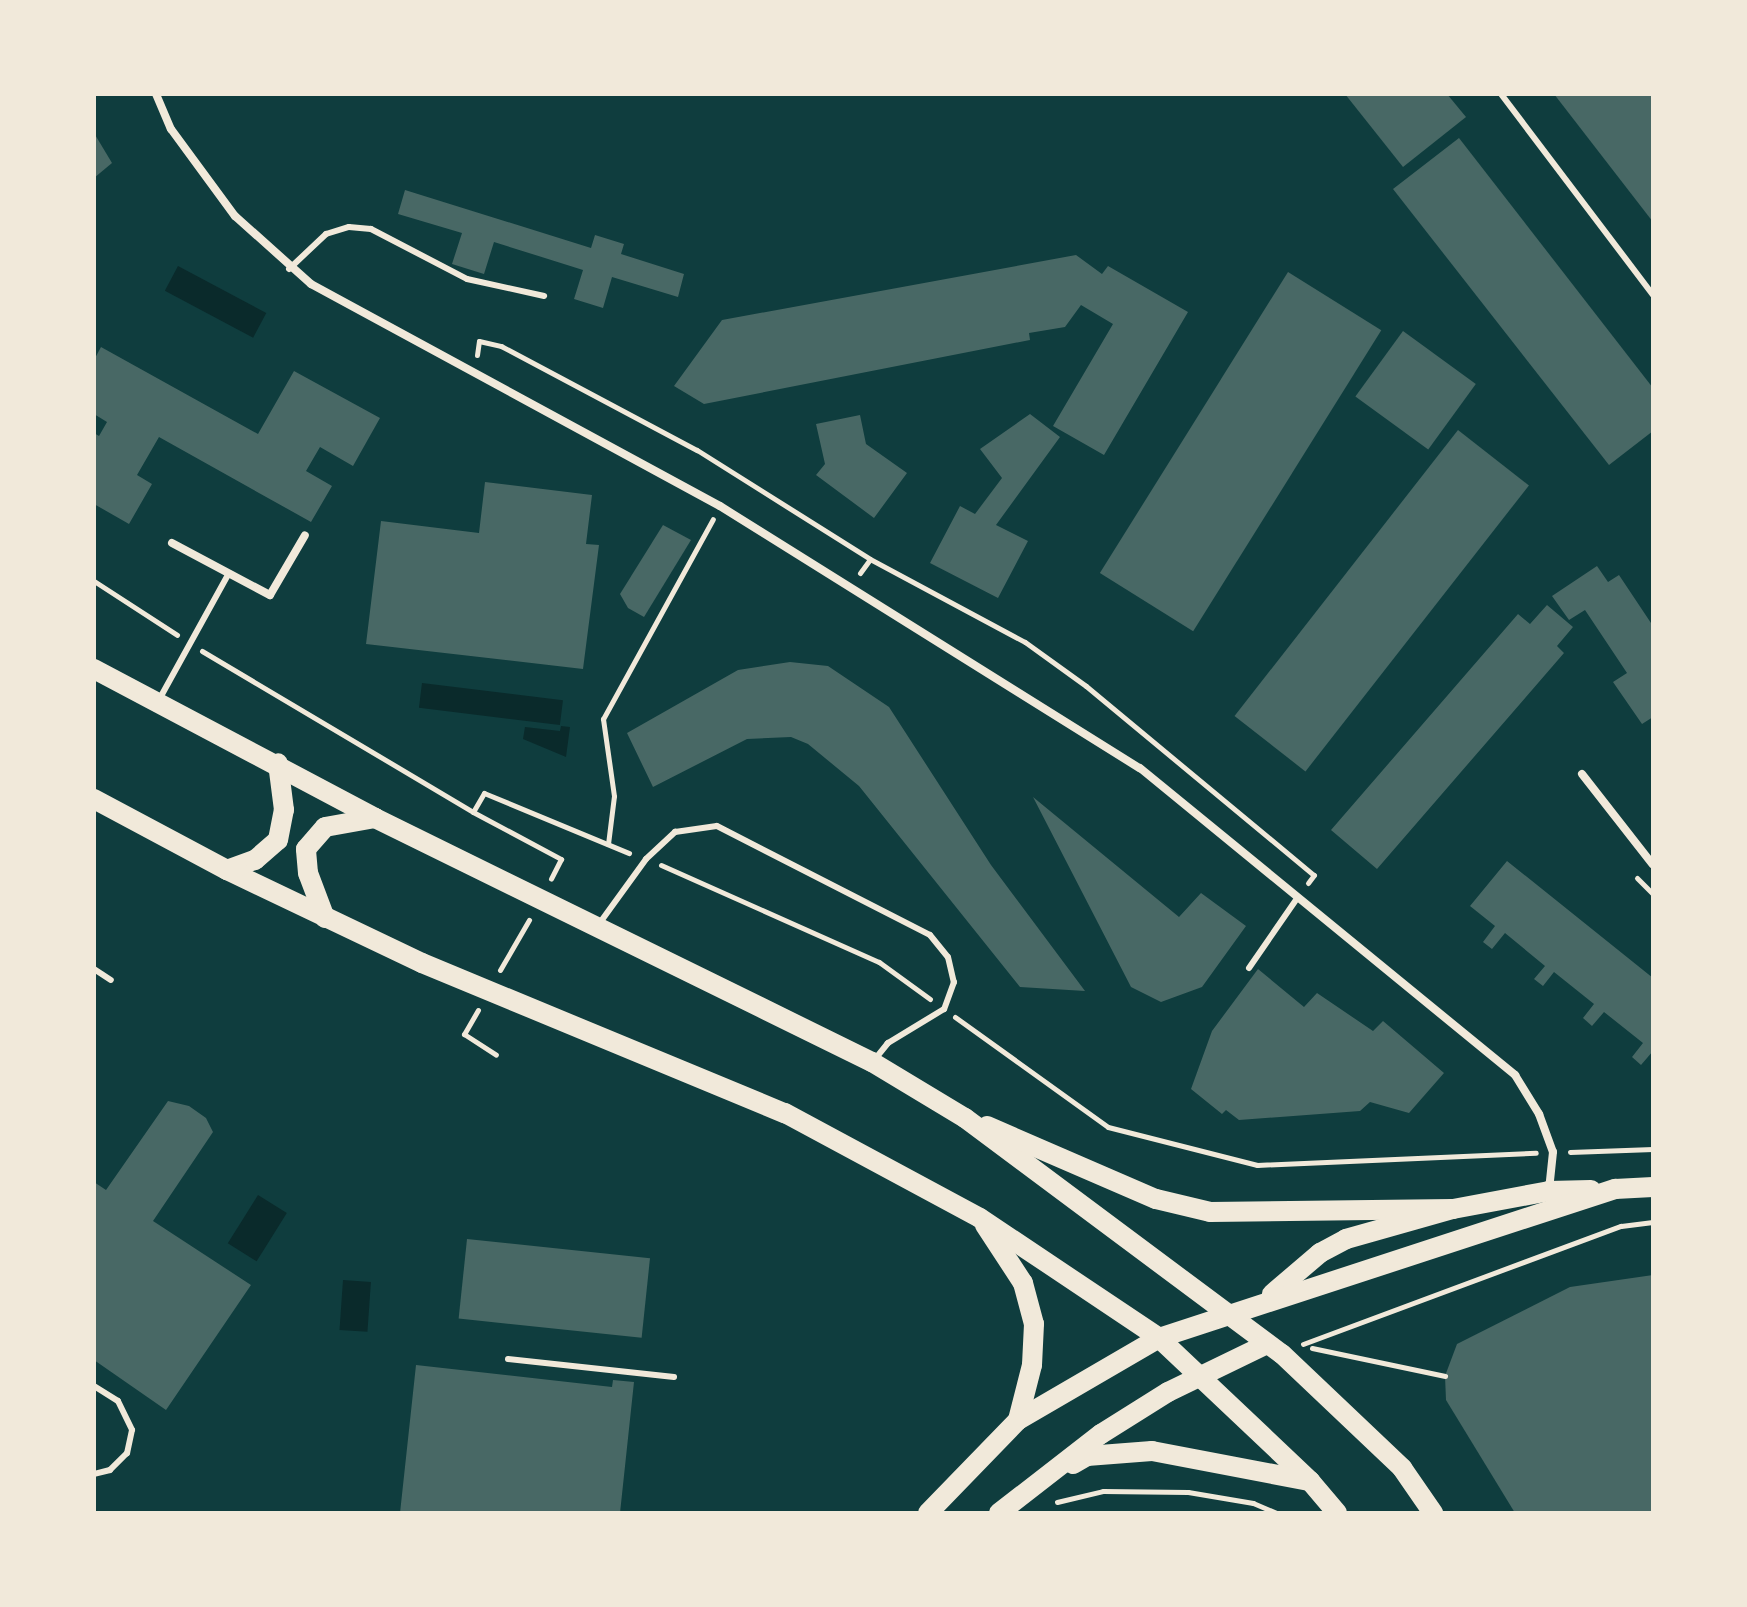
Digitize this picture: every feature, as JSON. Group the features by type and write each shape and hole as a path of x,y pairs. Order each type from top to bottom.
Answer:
{"main road":[{"path":"94,669 278,763 375,818 599,924 872,1062 965,1118 1230,1312 1402,1468 1433,1513"},
{"path":"227,870 255,860 278,840 284,810 278,763"},
{"path":"94,799 325,918 552,1019 785,1113 980,1218 1159,1338 1310,1481 1337,1513"},
{"path":"325,918 308,873 306,849 325,827 375,818"},
{"path":"965,1118 1156,1199 1210,1212 1453,1209"},
{"path":"1266,1300 1320,1253 1346,1239 1453,1209 1549,1191 1653,1187"},
{"path":"928,1513 1018,1420 1159,1338 1266,1300 1615,1189"},
{"path":"980,1218 1023,1283 1034,1324 1032,1365 1018,1420"},
{"path":"999,1513 1021,1493 1195,1375 1267,1344"},
{"path":"1021,1493 1087,1456 1152,1451 1310,1481"}],"street":[{"path":"156,94 171,129 235,216 289,269 474,374 720,506 1140,768 1515,1075 1539,1114 1553,1152 1549,1191"},
{"path":"172,543 270,595 305,535"},
{"path":"1582,774 1653,865"}],"lane":[{"path":"1501,94 1653,295"},
{"path":"289,269 326,234 349,227 371,229 467,279 544,296"},
{"path":"158,701 229,573"},
{"path":"599,924 646,859 675,832 717,826 930,935 948,957 954,982 944,1009 888,1043 872,1062"},
{"path":"1249,968 1298,897"},
{"path":"94,969 111,980"},
{"path":"508,1359 674,1377"},
{"path":"94,1386 118,1401 132,1430 127,1453 110,1470 94,1474"}],"path":[{"path":"474,374 479,341 501,346 697,450 870,559 1025,642 1099,695 1314,875 1298,897"},
{"path":"608,844 614,796 603,719 720,506"},
{"path":"850,586 870,559"},
{"path":"94,581 190,643 473,812 561,859 549,884"},
{"path":"473,812 484,793 646,859 879,962 1108,1127 1257,1165 1653,1149"},
{"path":"496,979 535,910"},
{"path":"480,1006 464,1034 496,1055"},
{"path":"1445,1376 1299,1345 1621,1226 1653,1222"},
{"path":"1046,1507 1103,1491 1174,1492 1253,1503 1276,1513"}],"water":[{"path":"178,266 266,313 253,338 165,291"},
{"path":"422,683 563,700 560,725 419,708"},
{"path":"561,726 570,727 566,757 523,739 525,727 560,731"},
{"path":"258,1195 287,1213 257,1261 228,1243"},
{"path":"343,1280 371,1282 367,1332 340,1330"}],"building":[{"path":"1345,94 1447,94 1466,117 1403,167"},
{"path":"1554,94 1653,96 1653,222"},
{"path":"94,133 112,163 94,178"},
{"path":"1459,138 1653,388 1653,431 1609,465 1393,189"},
{"path":"405,190 591,248 595,235 624,244 621,254 684,274 678,297 612,277 603,308 574,299 583,270 494,242 484,274 452,264 462,233 398,214"},
{"path":"1076,255 1102,274 1108,266 1188,312 1104,455 1053,426 1113,324 1081,305 1065,327 1029,333 1030,340 704,404 674,386 722,320"},
{"path":"1288,272 1381,330 1193,631 1100,573"},
{"path":"1403,331 1476,384 1428,449 1355,397"},
{"path":"101,347 258,434 294,371 380,418 353,466 320,447 306,471 332,486 311,522 159,437 137,475 152,484 129,524 94,504 94,433 99,436 107,422 94,414 94,360"},
{"path":"1030,414 1060,437 996,525 1028,541 998,598 930,563 960,506 975,514 1002,478 980,449"},
{"path":"860,415 866,444 907,473 874,518 816,475 825,464 816,424"},
{"path":"1458,430 1529,485 1305,771 1235,716"},
{"path":"485,482 592,495 586,544 599,545 583,669 366,644 381,521 479,533"},
{"path":"663,525 691,540 644,617 628,608 620,594"},
{"path":"1597,566 1608,582 1619,575 1653,626 1653,717 1642,724 1613,682 1627,673 1585,610 1569,620 1552,596"},
{"path":"1547,605 1573,627 1557,646 1564,653 1377,869 1331,830 1518,614 1530,624"},
{"path":"790,662 828,666 889,707 991,865 1085,991 1020,987 859,786 808,744 791,737 747,739 653,787 627,733 738,670"},
{"path":"1033,797 1179,917 1201,893 1246,926 1202,987 1161,1002 1131,987"},
{"path":"1507,861 1653,978 1653,1051 1641,1065 1632,1057 1643,1043 1604,1012 1592,1026 1583,1018 1594,1004 1554,972 1543,986 1534,979 1545,966 1505,933 1492,949 1483,942 1495,926 1470,906"},
{"path":"1258,969 1304,1007 1317,993 1373,1031 1383,1021 1444,1073 1409,1113 1370,1102 1360,1111 1239,1120 1226,1110 1222,1114 1191,1089 1212,1031"},
{"path":"168,1101 189,1106 206,1118 213,1132 153,1221 251,1285 166,1410 94,1360 94,1182 106,1190"},
{"path":"467,1239 650,1258 642,1338 459,1319"},
{"path":"1653,1275 1653,1513 1515,1513 1446,1400 1445,1376 1457,1344 1570,1287"},
{"path":"416,1365 612,1387 613,1380 634,1382 620,1513 400,1513"}]}
